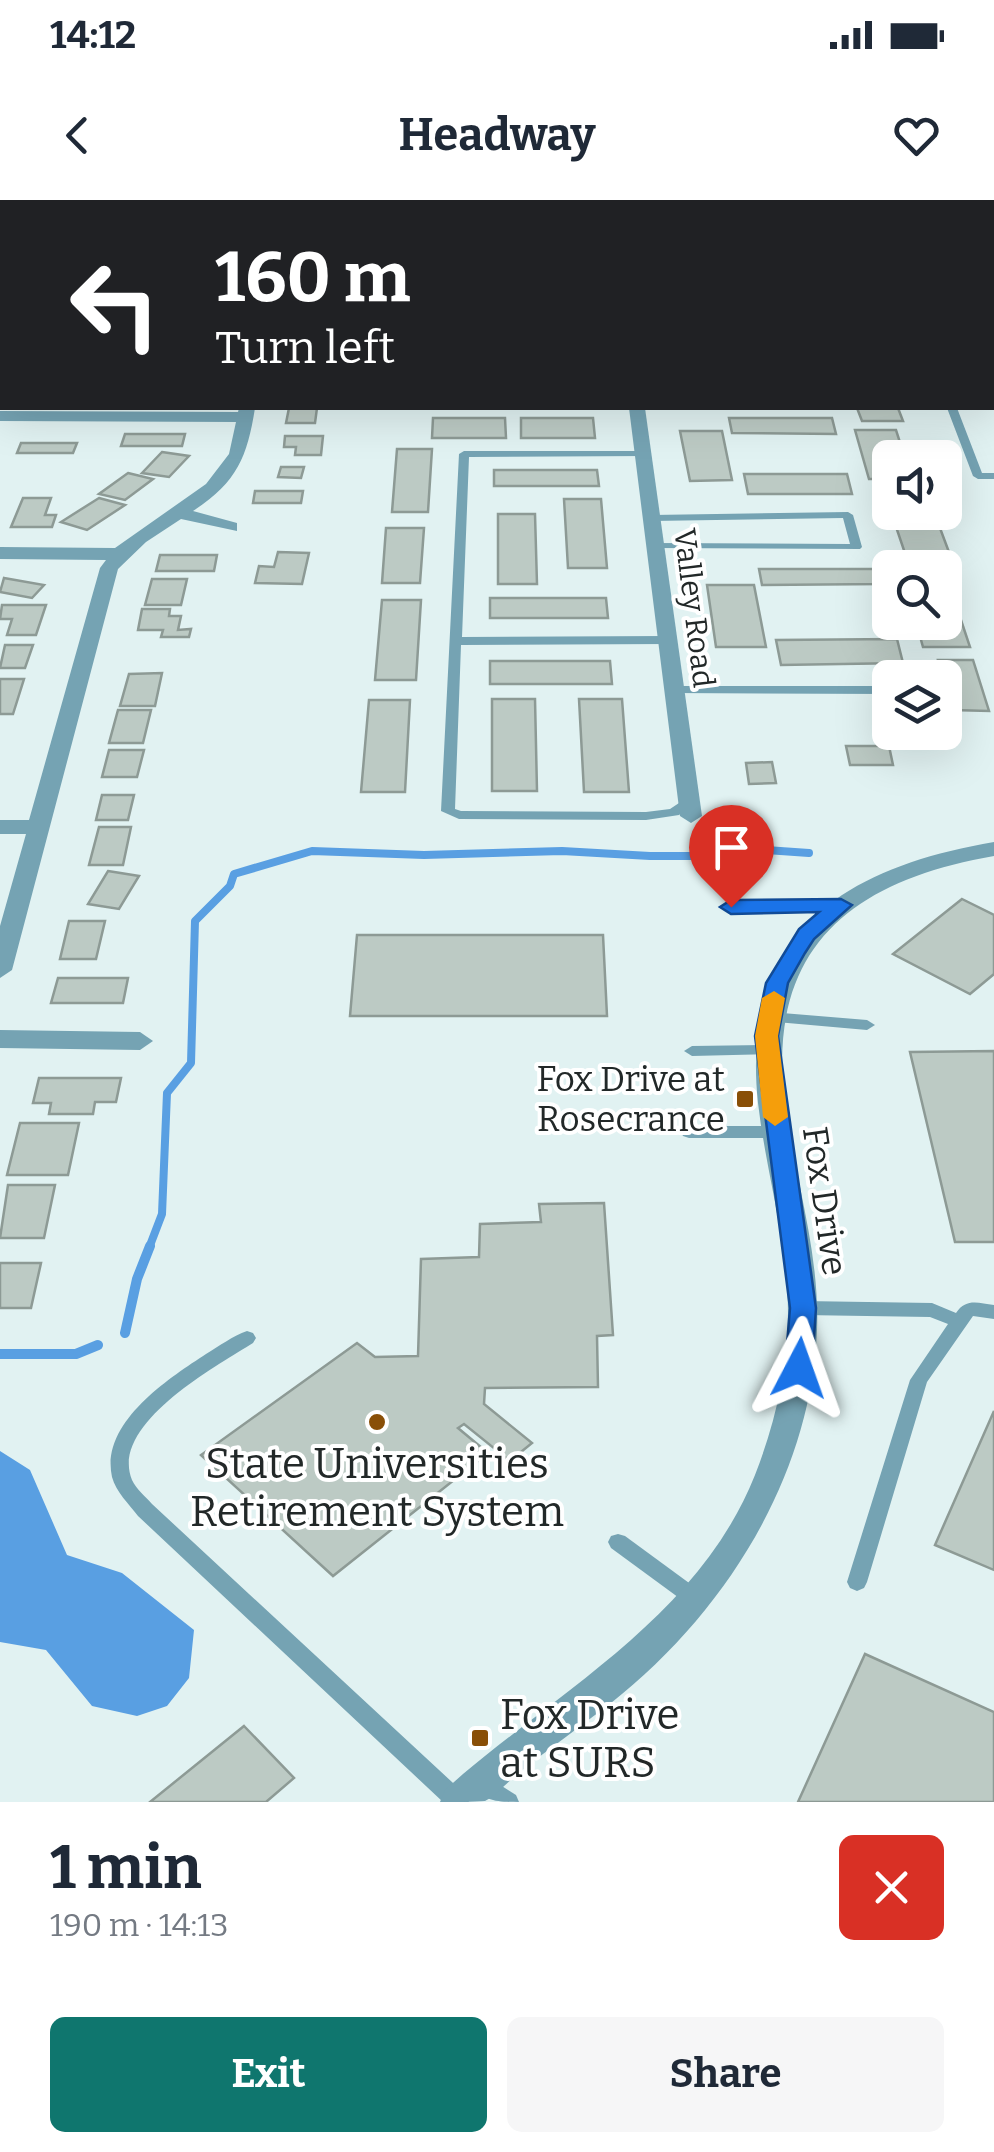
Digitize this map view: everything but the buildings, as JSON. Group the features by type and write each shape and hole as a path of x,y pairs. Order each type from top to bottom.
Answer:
{"street":[{"name":"Valley Road","path":"637,410 689,809"},
{"path":"0,416 246,412 239,451 224,475 118,554 109,568 0,970"},
{"path":"176,512 231,527"},
{"path":"0,553 118,554"},
{"path":"0,826 37,826"},
{"name":"Fox Drive","path":"465,1795 610,1684 694,1598 767,1484 790,1416 799,1368 803,1308 768,1050 777,983 794,952 807,934 856,893 924,864 994,849"},
{"path":"0,1040 140,1040"}],"lane":[{"path":"953,410 978,476 994,476"},
{"path":"642,454 464,454 448,811 459,815 646,816 689,809"},
{"path":"652,518 848,515 856,547 656,545"},
{"path":"457,640 668,640"},
{"path":"675,690 872,690"},
{"path":"731,907 841,905"},
{"path":"770,1017 867,1025"},
{"path":"692,1052 768,1050"},
{"path":"689,1132 777,1132"},
{"path":"803,1308 932,1310 958,1321"},
{"path":"857,1582 919,1380 968,1309 994,1312"},
{"path":"247,1338 172,1386 145,1410 124,1441 122,1478 145,1510 465,1795 508,1802"},
{"path":"618,1542 694,1598"}],"water":[{"path":"0,1451 30,1470 67,1555 122,1573 194,1630 189,1678 167,1706 137,1716 92,1706 46,1650 0,1642"}],"waterway":[{"path":"149,1248 162,1214 167,1093 191,1063 195,921 230,886 234,874 312,851 424,855 562,851 650,856 735,856 766,850 809,853"},
{"path":"125,1333 137,1279 150,1246"},
{"path":"0,1354 76,1354 98,1345"}],"slow traffic":[{"path":"774,998 766,1036 775,1117"}],"place":[{"name":"Fox Drive at Rosecrance","path":"745,1099"},
{"name":"State Universities Retirement System","path":"377,1422"},
{"name":"Fox Drive at SURS","path":"480,1738"}],"route":[{"path":"731,907 841,905 807,934 794,952 777,983 766,1036 803,1308 799,1368"}]}
